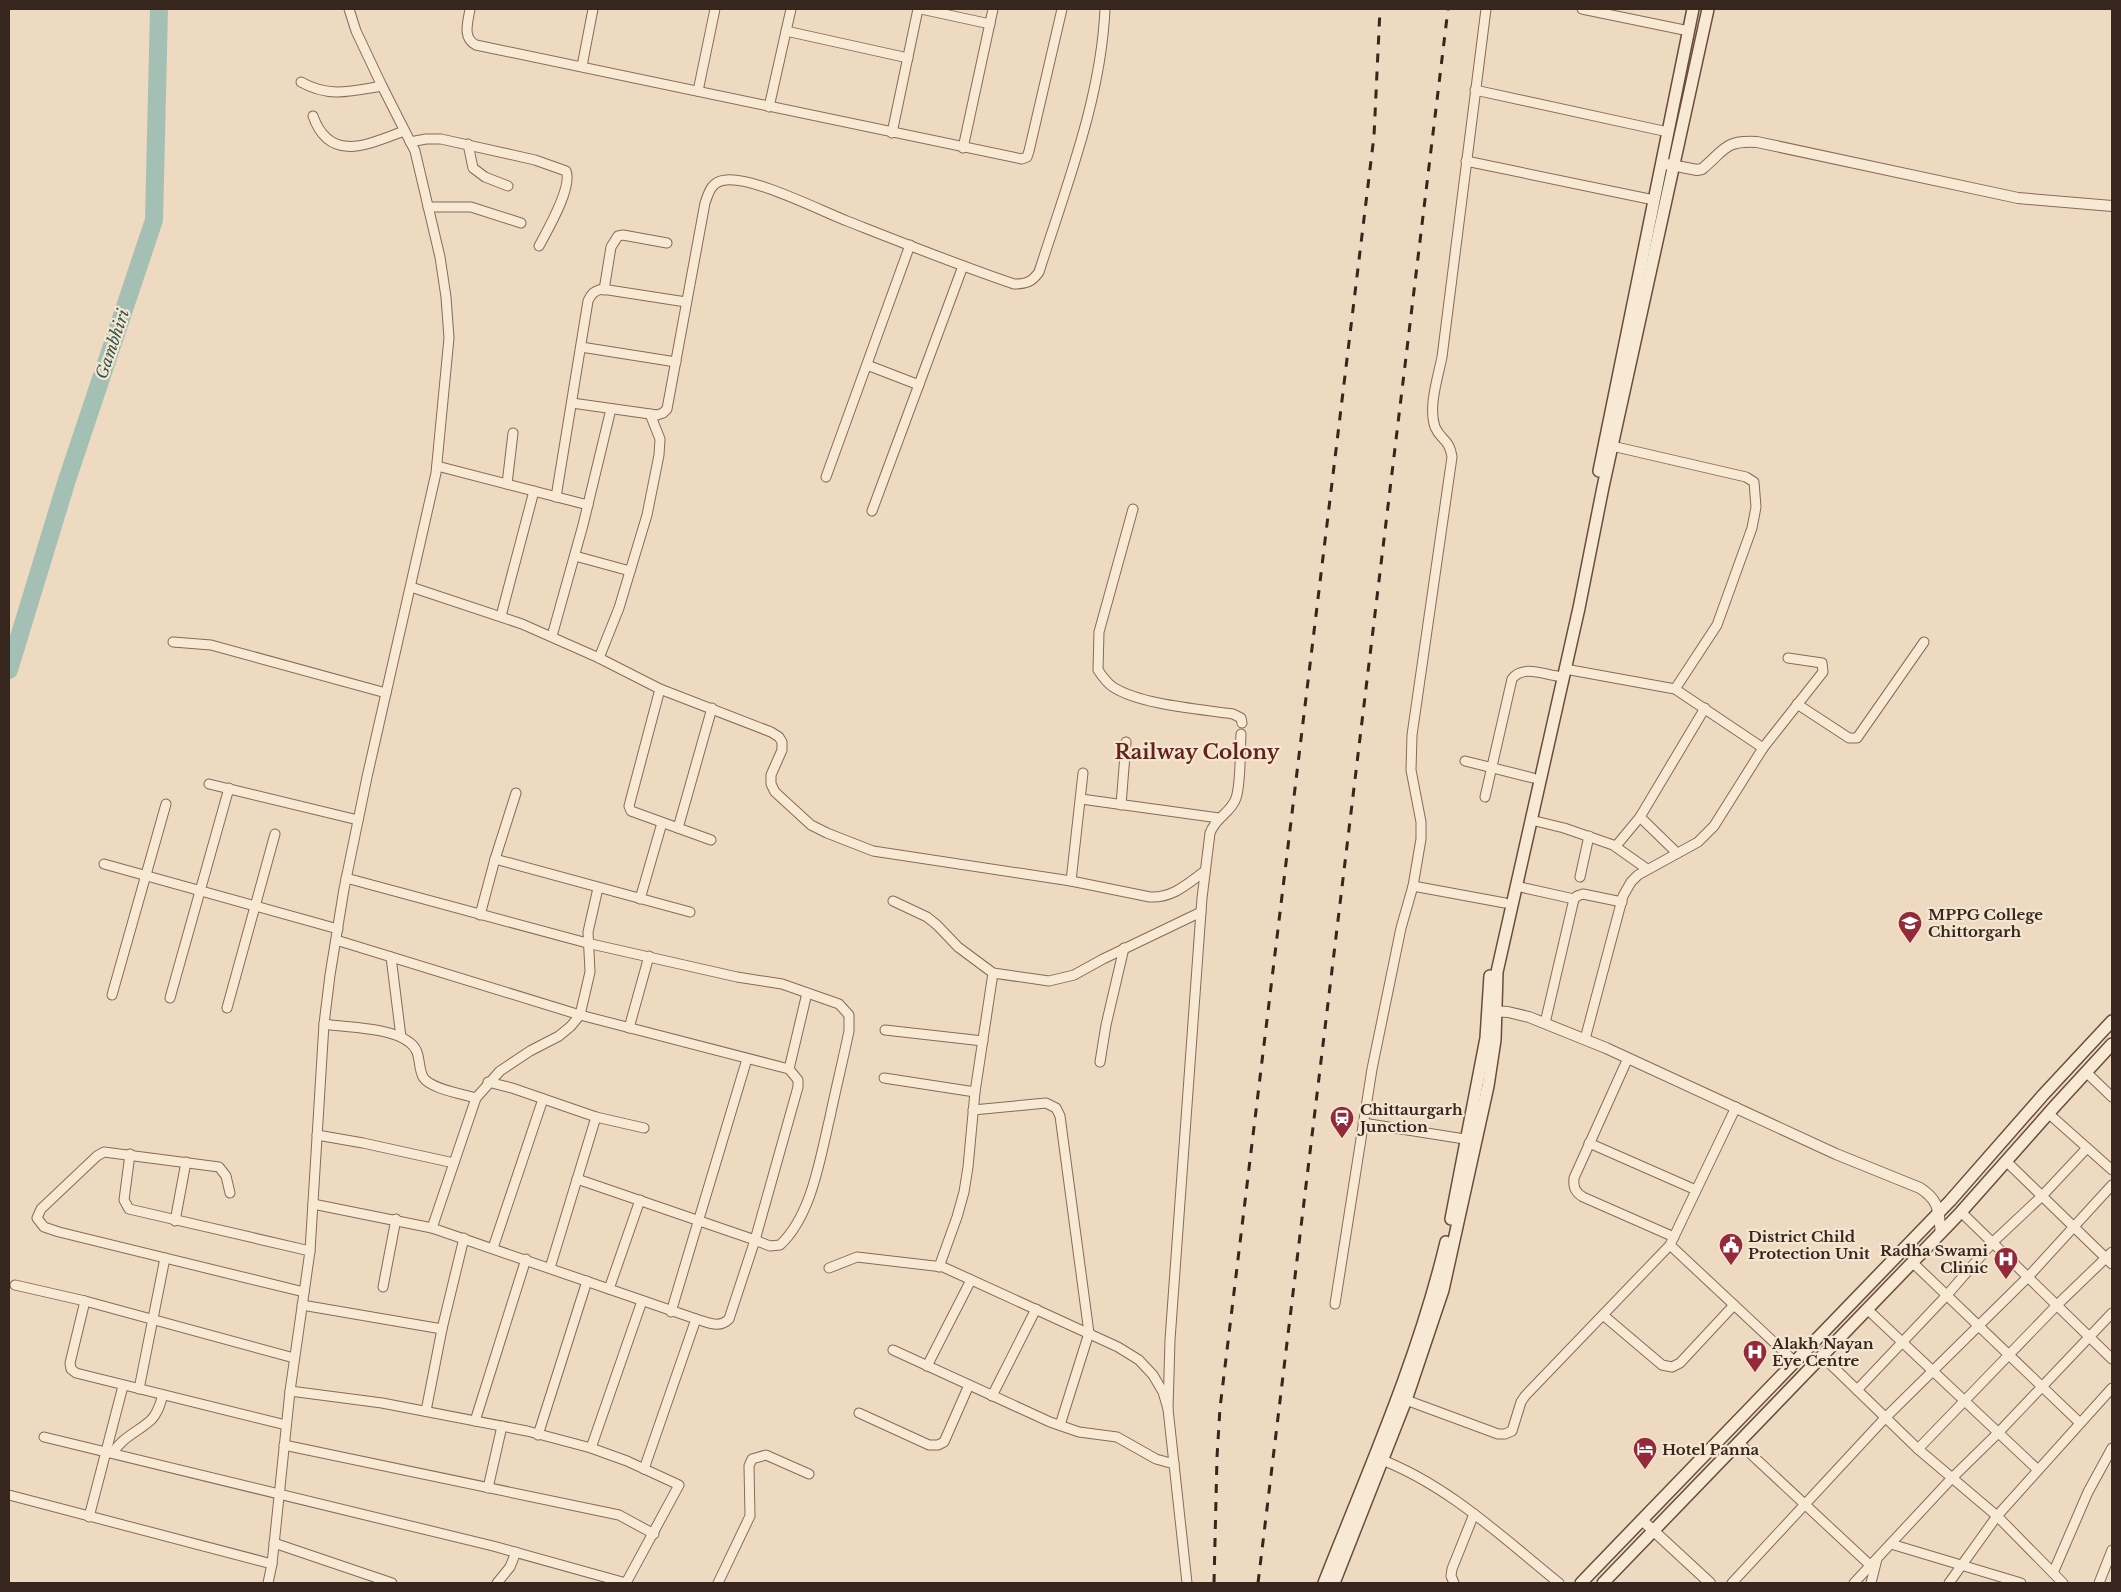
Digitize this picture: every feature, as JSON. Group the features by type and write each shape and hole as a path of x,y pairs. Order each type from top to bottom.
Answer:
{"main road":[{"path":"1492,1011 1490,971 1533,778 1561,673 1693,9"},
{"path":"1324,1583 1378,1458 1406,1400 1443,1290 1471,1140 1497,972 1708,9"},
{"path":"1581,1583 1643,1521 1748,1408 1795,1362 1938,1213 2112,1021"},
{"path":"1603,1583 1655,1532 1760,1419 1823,1357 1962,1212 2048,1113 2112,1044"},
{"path":"1334,1583 1426,1320 1471,1140"}],"street":[{"path":"268,1583 272,1564 294,1358 310,1250 324,1024 336,940 358,820 437,466 449,338 446,297 440,257 415,151 356,31 349,9"},
{"path":"470,9 466,30 467,38 476,45 1013,158 1027,157 1062,9"},
{"path":"582,66 593,9"},
{"path":"698,92 715,9"},
{"path":"769,107 791,9"},
{"path":"892,133 920,9 990,24"},
{"path":"963,148 993,9"},
{"path":"572,403 650,414 664,413 667,409 705,202 709,189 716,183 726,180 765,187 963,266 1014,284 1025,284 1034,280 1039,272 1076,156 1104,36 1105,9"},
{"path":"1335,1304 1372,1069 1401,928 1413,886 1421,840 1421,822 1411,770 1412,735 1452,457 1450,445 1434,425 1434,401 1442,357 1486,9"},
{"path":"1582,9 1689,31"},
{"path":"786,31 908,58"},
{"path":"301,82 320,92 332,93 382,86"},
{"path":"1475,90 1668,132"},
{"path":"314,116 322,136 332,143 341,146 369,144 404,130"},
{"path":"410,142 441,139 468,144 536,160 566,171 567,181 558,211 539,246"},
{"path":"1661,164 1697,170 1702,169 1730,144 1738,141 1757,142 2018,198 2112,206"},
{"path":"468,144 473,168 485,177 508,186"},
{"path":"1466,161 1654,200"},
{"path":"428,207 472,206 521,223"},
{"path":"604,290 611,247 618,236 623,235 667,243"},
{"path":"826,477 910,245"},
{"path":"872,511 963,266"},
{"path":"556,497 588,301 595,290 686,302"},
{"path":"581,347 676,362"},
{"path":"867,365 919,385"},
{"path":"552,636 575,556 610,409"},
{"path":"599,658 611,631 647,515 659,455 660,439 650,414"},
{"path":"507,484 513,433"},
{"path":"1612,446 1746,477 1754,482 1756,507 1752,528 1717,625 1675,688"},
{"path":"437,466 588,504"},
{"path":"501,616 534,491"},
{"path":"1132,509 1099,632 1098,670 1114,687 1131,694 1151,700 1233,714 1241,718 1242,723"},
{"path":"575,556 630,570"},
{"path":"411,587 501,616 552,636 660,689 712,708 779,737 782,750 771,775 771,784 775,792 794,812 811,825 873,851 1071,881 1159,898 1176,892 1205,871"},
{"path":"174,642 211,645 386,693"},
{"path":"1797,704 1849,738 1857,738 1924,642"},
{"path":"1585,1039 1622,902 1631,882 1647,869 1698,842 1714,826 1763,748 1819,679 1824,667 1822,663 1788,658"},
{"path":"1486,797 1515,676 1527,671 1561,673 1675,688 1763,748"},
{"path":"660,689 629,806 635,814 711,840"},
{"path":"678,828 712,708"},
{"path":"1616,846 1640,817 1705,708"},
{"path":"1186,1583 1168,1409 1170,1340 1205,871 1210,833 1214,823 1230,808 1236,798 1241,734"},
{"path":"1121,805 1126,742"},
{"path":"1465,761 1533,778"},
{"path":"1071,881 1083,773"},
{"path":"209,784 358,820"},
{"path":"170,998 229,788"},
{"path":"480,915 516,793"},
{"path":"1081,799 1219,818"},
{"path":"112,995 166,804"},
{"path":"1640,817 1678,853"},
{"path":"1531,820 1589,836 1616,846 1647,869"},
{"path":"640,899 662,823"},
{"path":"227,1008 275,834"},
{"path":"1580,877 1589,836"},
{"path":"495,859 690,912"},
{"path":"104,864 338,929"},
{"path":"346,878 587,943 736,978 782,984 839,1004 849,1015 849,1031 813,1187 798,1223 780,1245 770,1246 577,1179"},
{"path":"1413,886 1505,903"},
{"path":"1516,886 1574,899"},
{"path":"432,1228 476,1098 488,1082 508,1066 558,1036 571,1026 580,1015 590,972 587,943 598,888"},
{"path":"1546,1023 1574,899 1583,894 1622,902"},
{"path":"893,901 927,917 958,947 993,973 1049,982 1074,975 1124,948 1201,912"},
{"path":"313,1204 396,1219 432,1228 672,1312 721,1325 729,1319 755,1240 798,1088 798,1080 789,1069 580,1015 336,940"},
{"path":"1100,1062 1106,1025 1124,948"},
{"path":"629,1028 648,956"},
{"path":"391,957 401,1037"},
{"path":"939,1267 964,1192 975,1092 993,973"},
{"path":"789,1069 807,993"},
{"path":"1492,1011 1508,1012 1546,1023 1585,1039 1836,1154 1920,1188 1932,1195 1938,1213 1940,1233"},
{"path":"324,1024 388,1033 401,1037 411,1043 418,1052 423,1077 429,1083 476,1098"},
{"path":"885,1030 983,1041"},
{"path":"1628,1058 1574,1178 1573,1184 1577,1194 1672,1241 1734,1305 1795,1362"},
{"path":"672,1312 747,1059"},
{"path":"2086,1072 2112,1097"},
{"path":"884,1078 975,1092"},
{"path":"488,1082 596,1117 644,1128"},
{"path":"493,1248 543,1099"},
{"path":"974,1110 1038,1102 1046,1103 1056,1108 1060,1116 1076,1222 1089,1333 1060,1425"},
{"path":"1406,1400 1498,1434 1509,1433 1514,1426 1525,1396 1672,1241 1736,1107"},
{"path":"2048,1113 2112,1170"},
{"path":"550,1268 596,1117"},
{"path":"1364,1123 1471,1140"},
{"path":"317,1134 364,1142 454,1163"},
{"path":"1589,1143 1696,1190"},
{"path":"1857,1390 1947,1295 1993,1242 2042,1196 2087,1148"},
{"path":"230,1193 226,1176 220,1167 110,1152 97,1156 41,1210 37,1218 44,1227 59,1232 304,1292"},
{"path":"130,1154 124,1193 125,1205 135,1211 310,1250"},
{"path":"175,1220 186,1162"},
{"path":"1918,1449 2057,1306 2110,1258 2075,1228 2007,1162"},
{"path":"1732,1583 1885,1418 1934,1372 2075,1228 2112,1186"},
{"path":"609,1289 640,1200"},
{"path":"1962,1212 2112,1359"},
{"path":"383,1286 396,1219"},
{"path":"426,1411 442,1329 464,1238"},
{"path":"829,1268 857,1257 939,1267 971,1280 1089,1333 1139,1360 1153,1375 1163,1392 1168,1409"},
{"path":"139,1389 165,1258"},
{"path":"475,1421 526,1260"},
{"path":"1912,1262 2080,1423"},
{"path":"927,1366 971,1280"},
{"path":"538,1435 587,1281"},
{"path":"15,1285 85,1301 294,1358"},
{"path":"85,1301 72,1352 71,1370 76,1374 286,1425"},
{"path":"591,1448 642,1301"},
{"path":"302,1305 442,1329"},
{"path":"1602,1315 1662,1365 1672,1367 1680,1363 1734,1305"},
{"path":"992,1396 1036,1309"},
{"path":"1867,1309 2038,1470"},
{"path":"1854,1583 2112,1312"},
{"path":"644,1469 696,1319"},
{"path":"893,1350 1060,1425 1079,1432 1107,1434 1117,1437 1156,1459 1174,1464"},
{"path":"1823,1357 1918,1449 1951,1479 1997,1516 2063,1583"},
{"path":"859,1413 929,1445 938,1445 944,1442 968,1385"},
{"path":"89,1517 109,1452 123,1386"},
{"path":"1950,1583 1997,1516 2112,1388"},
{"path":"44,1437 516,1552 626,1583 679,1485 591,1448 502,1426 342,1397 290,1391"},
{"path":"109,1452 152,1419 158,1411 163,1395"},
{"path":"488,1488 502,1426"},
{"path":"1739,1443 1804,1505 1874,1562"},
{"path":"284,1445 619,1515 654,1534"},
{"path":"2053,1573 2088,1492 2112,1448"},
{"path":"718,1583 750,1516 749,1466 752,1459 766,1455 809,1474"},
{"path":"1378,1458 1437,1488 1474,1514 1559,1583"},
{"path":"9,1495 272,1564"},
{"path":"1454,1583 1451,1576 1452,1569 1474,1514"},
{"path":"1643,1521 1710,1583"},
{"path":"274,1542 392,1583"},
{"path":"1891,1544 2021,1583"},
{"path":"2099,1583 2112,1550"},
{"path":"497,1583 510,1567 516,1552"},
{"path":"1871,1583 1874,1562"}],"waterway":[{"name":"Gambhiri","path":"9,670 66,483 154,220 159,9"}],"railway":[{"path":"1214,1583 1220,1408 1374,136 1380,9"},
{"path":"1258,1583 1448,9"}],"place":[{"name":"MPPG College Chittorgarh","path":"1910,944"},
{"name":"Chittaurgarh Junction","path":"1342,1139"},
{"name":"District Child Protection Unit","path":"1731,1266"},
{"name":"Radha Swami Clinic","path":"2006,1280"},
{"name":"Alakh Nayan Eye Centre","path":"1755,1373"},
{"name":"Hotel Panna","path":"1645,1470"}],"district":[{"name":"Railway Colony","path":"1197,752"}]}
